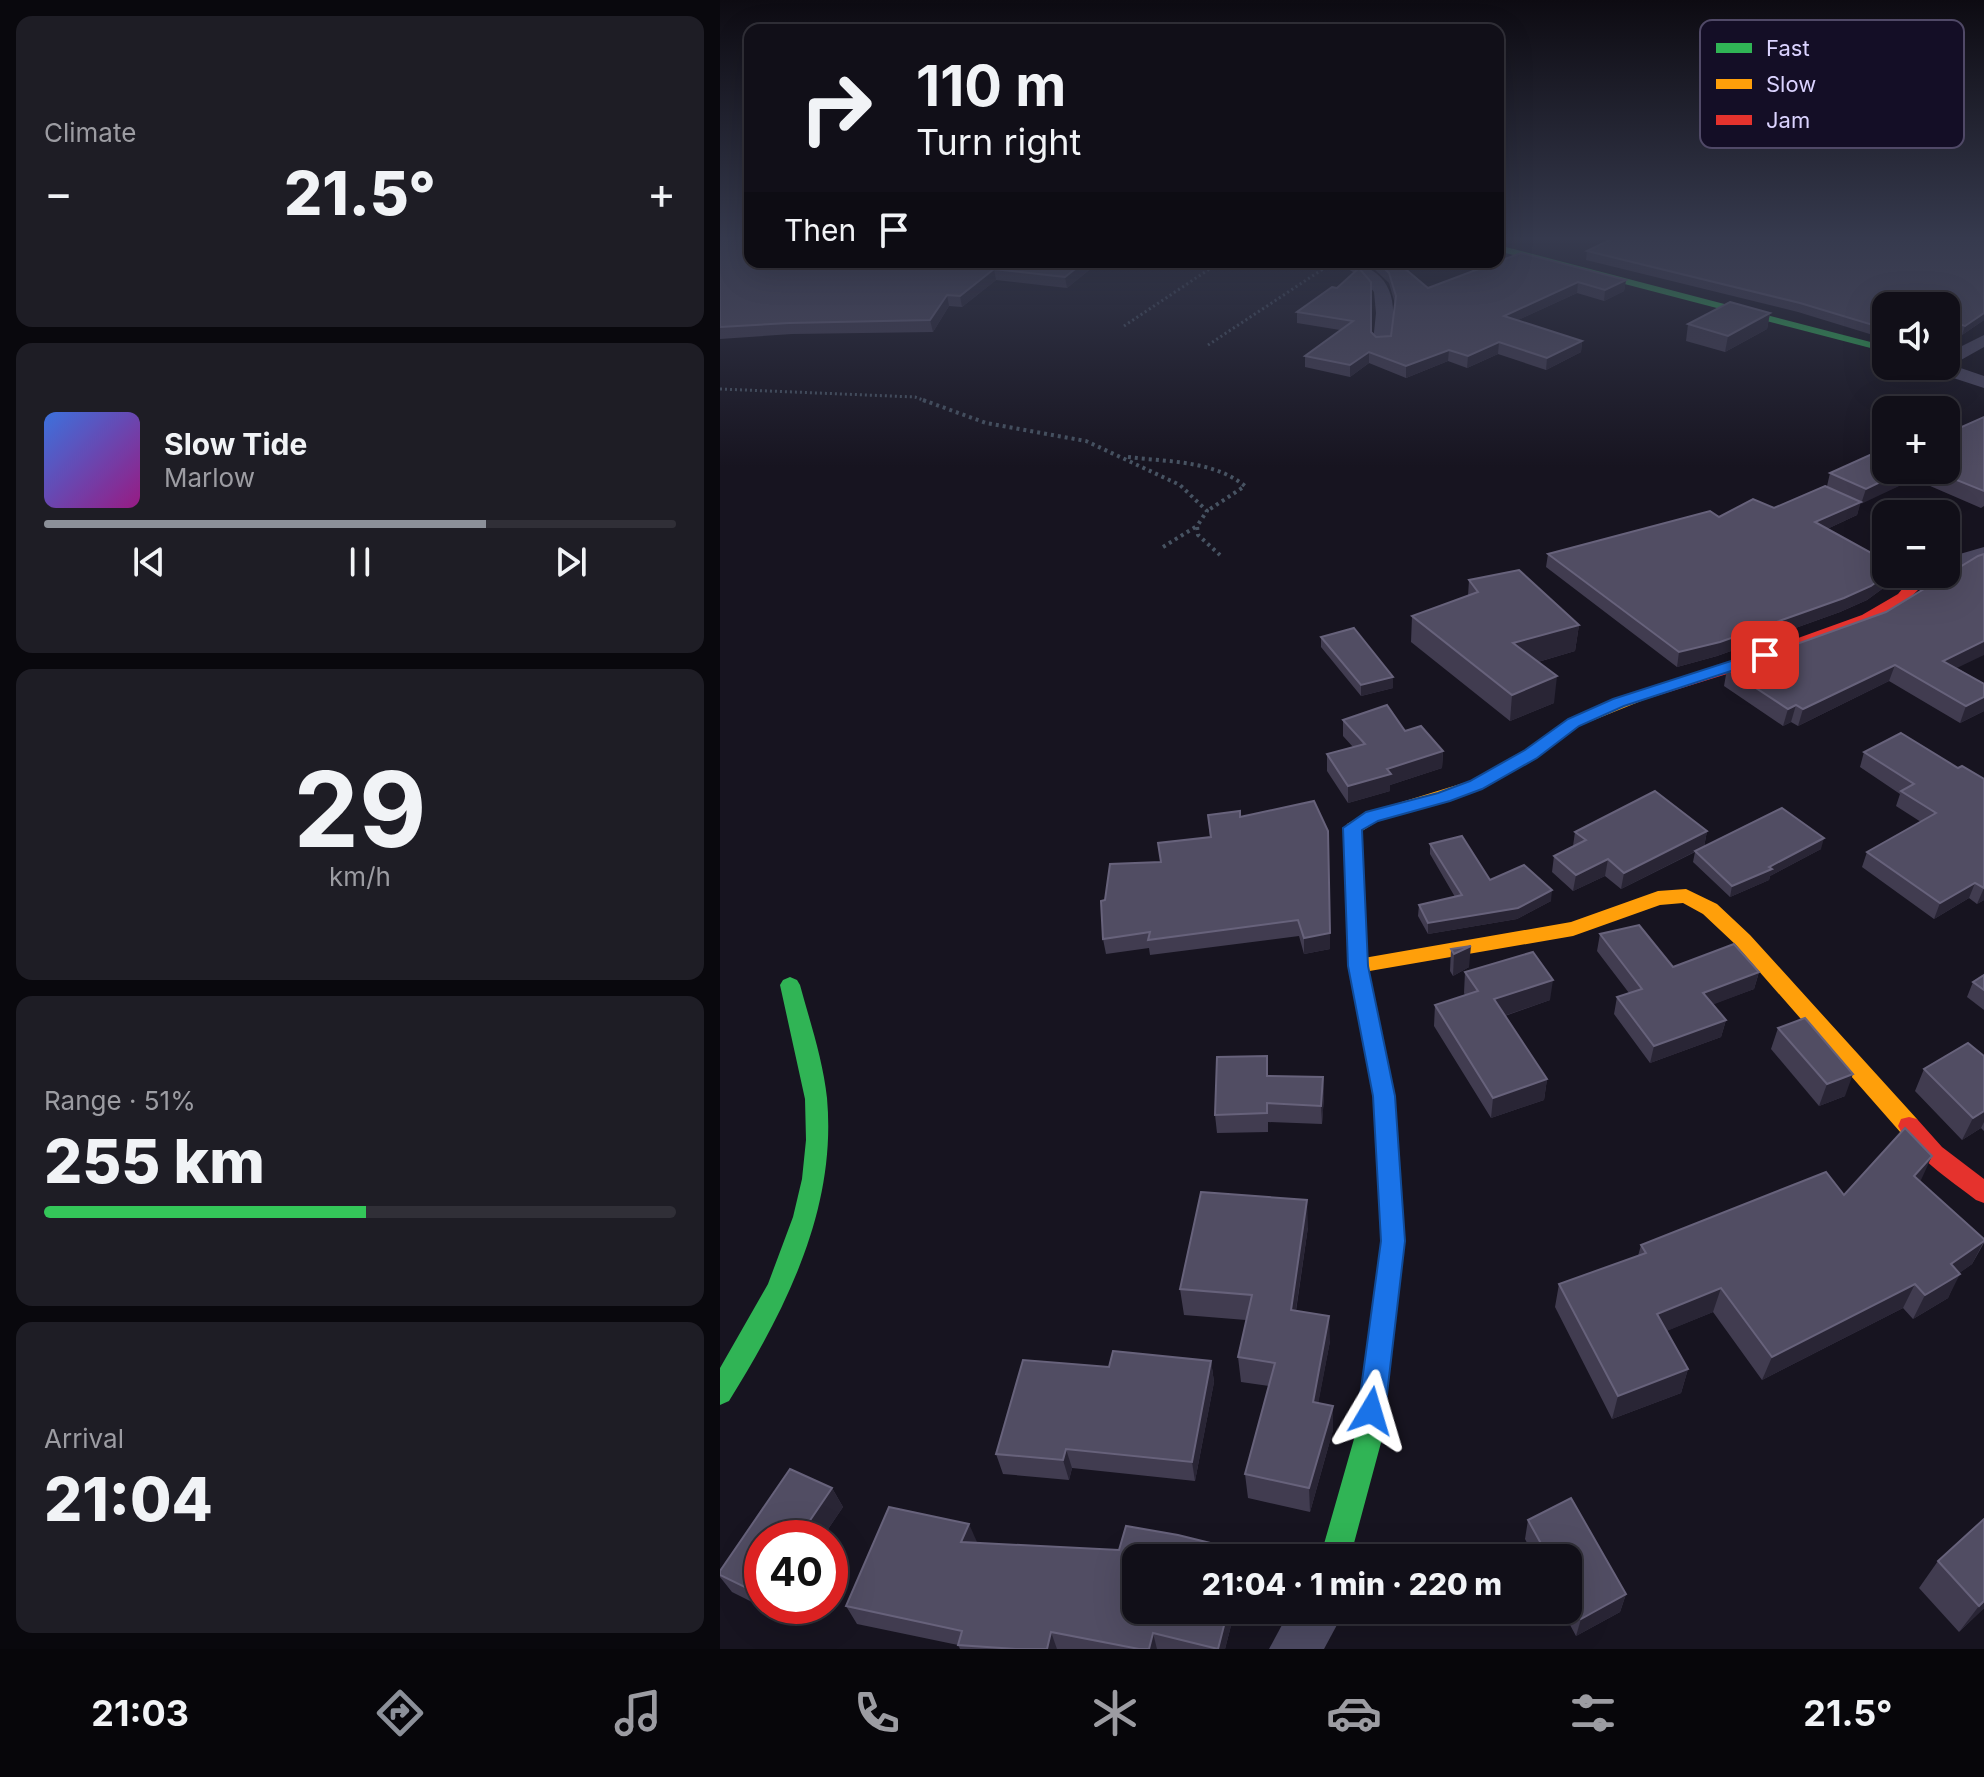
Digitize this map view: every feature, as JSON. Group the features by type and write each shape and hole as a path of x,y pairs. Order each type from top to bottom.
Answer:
{"street":[{"path":"1382,342 1385,313"},
{"path":"1753,313 1872,345"},
{"path":"1960,353 1984,340"},
{"path":"1960,374 1984,382"},
{"path":"1960,561 1984,554"},
{"path":"1339,1544 1368,1439 1393,1241 1384,1096 1358,966 1353,828 1372,817 1476,785 1531,754 1573,723 1618,703 1721,671 1867,618 1903,597 1911,588"},
{"path":"1358,966 1573,929 1658,898 1686,896 1710,909 1743,940 1934,1154 1984,1193"},
{"path":"720,1392 747,1350 794,1262 815,1180 816,1099 790,985"},
{"path":"1294,1649 1311,1624"}],"path":[{"path":"1124,326 1144,313"},
{"path":"1208,345 1257,313"},
{"path":"720,389 915,397 986,423 1086,441 1180,485 1207,511"},
{"path":"1123,457 1219,470 1236,476 1245,486 1207,511 1197,526 1163,547"},
{"path":"1197,526 1198,535 1220,555"}],"building":[{"path":"720,313 935,313 930,320 720,327"},
{"path":"1303,313 1371,313 1371,332 1376,337 1391,336 1394,313 1511,313 1504,316 1582,341 1547,358 1499,342 1468,356 1449,350 1406,366 1369,352 1350,365 1305,356 1353,321"},
{"path":"1709,313 1770,313 1728,336 1688,324"},
{"path":"1833,313 1872,313 1872,325"},
{"path":"1960,313 1984,313 1984,313 1965,326 1960,325"},
{"path":"1984,417 1984,491 1960,481 1960,428"},
{"path":"1872,454 1872,484 1876,484 1866,489 1830,473"},
{"path":"1825,486 1861,502 1815,522 1872,553 1872,585 1720,642 1679,652 1548,554 1710,511 1719,517 1753,499 1774,508"},
{"path":"1984,554 1984,641 1943,661 1984,684 1984,697 1966,706 1895,665 1803,709 1796,705 1788,709 1727,669 1886,612 1925,588 1960,588 1960,567"},
{"path":"1519,570 1579,625 1513,643 1557,676 1512,695 1412,616 1478,592 1469,580"},
{"path":"1354,628 1393,677 1361,685 1321,637"},
{"path":"1387,705 1405,731 1421,726 1443,751 1387,769 1391,774 1348,786 1327,754 1365,744 1343,720"},
{"path":"1901,733 1958,768 1962,766 1984,779 1984,888 1975,883 1940,903 1867,852 1936,813 1901,791 1914,784 1864,752"},
{"path":"1655,791 1707,831 1624,873 1608,859 1576,875 1554,856 1586,840 1575,832"},
{"path":"1314,801 1328,831 1330,933 1304,938 1298,920 1148,940 1150,932 1103,939 1101,901 1105,900 1110,864 1161,862 1158,843 1211,837 1208,815 1240,811 1240,817"},
{"path":"1782,808 1824,838 1769,867 1772,869 1732,886 1695,851"},
{"path":"1462,836 1490,880 1524,865 1552,890 1518,908 1428,923 1419,905 1462,895 1430,844"},
{"path":"1639,925 1673,967 1734,944 1759,972 1703,993 1726,1020 1654,1046 1617,997 1642,989 1600,934"},
{"path":"1471,946 1454,954 1451,949"},
{"path":"1533,952 1553,980 1494,999 1547,1079 1493,1098 1435,1005 1478,991 1465,972"},
{"path":"1984,975 1984,990 1973,982"},
{"path":"1805,1018 1853,1074 1827,1084 1778,1028"},
{"path":"1968,1043 1984,1056 1984,1111 1973,1118 1924,1069"},
{"path":"1267,1056 1267,1076 1323,1077 1321,1106 1267,1103 1267,1113 1215,1115 1217,1057"},
{"path":"1905,1128 1932,1156 1914,1176 1984,1239 1951,1264 1960,1274 1925,1295 1915,1284 1772,1357 1721,1288 1657,1314 1688,1369 1618,1396 1559,1284 1646,1253 1641,1245 1826,1172 1844,1195"},
{"path":"1201,1192 1307,1200 1291,1310 1329,1316 1313,1402 1333,1406 1309,1488 1245,1474 1275,1363 1238,1357 1252,1295 1180,1289"},
{"path":"1113,1351 1211,1361 1192,1462 1066,1449 1063,1460 996,1454 1023,1360 1109,1367"},
{"path":"790,1469 832,1488 810,1520 755,1520"},
{"path":"1571,1498 1626,1594 1582,1618 1582,1544 1541,1544 1528,1520"},
{"path":"889,1507 969,1524 961,1542 1119,1550 1126,1526 1215,1544 1122,1544 1122,1624 1224,1624 1218,1649 1153,1633 1149,1649 1139,1649 1051,1632 1047,1649 1016,1649 958,1645 962,1631 848,1606"},
{"path":"1984,1519 1984,1601 1979,1606 1938,1561"},
{"path":"744,1536 744,1587 720,1575"}],"traffic: fast":[{"path":"1748,313 1872,345"},
{"path":"1339,1544 1368,1439 1393,1241 1384,1096 1358,966 1353,840"},
{"path":"720,1392 778,1289 805,1217 813,1179 817,1140 816,1099 790,985"}],"traffic: slow":[{"path":"1353,840 1353,828 1372,817 1476,785 1531,754 1573,723 1640,696"},
{"path":"1358,966 1573,929 1658,898 1686,896 1710,909 1743,940 1909,1126"}],"traffic: jam":[{"path":"1640,696 1721,671 1867,618 1903,597 1911,588"},
{"path":"1909,1126 1934,1154 1984,1193"}],"route":[{"path":"1371,1411 1393,1241 1384,1096 1358,966 1351,849 1353,828 1372,817 1476,785 1531,754 1573,723 1618,703 1765,655"}]}
